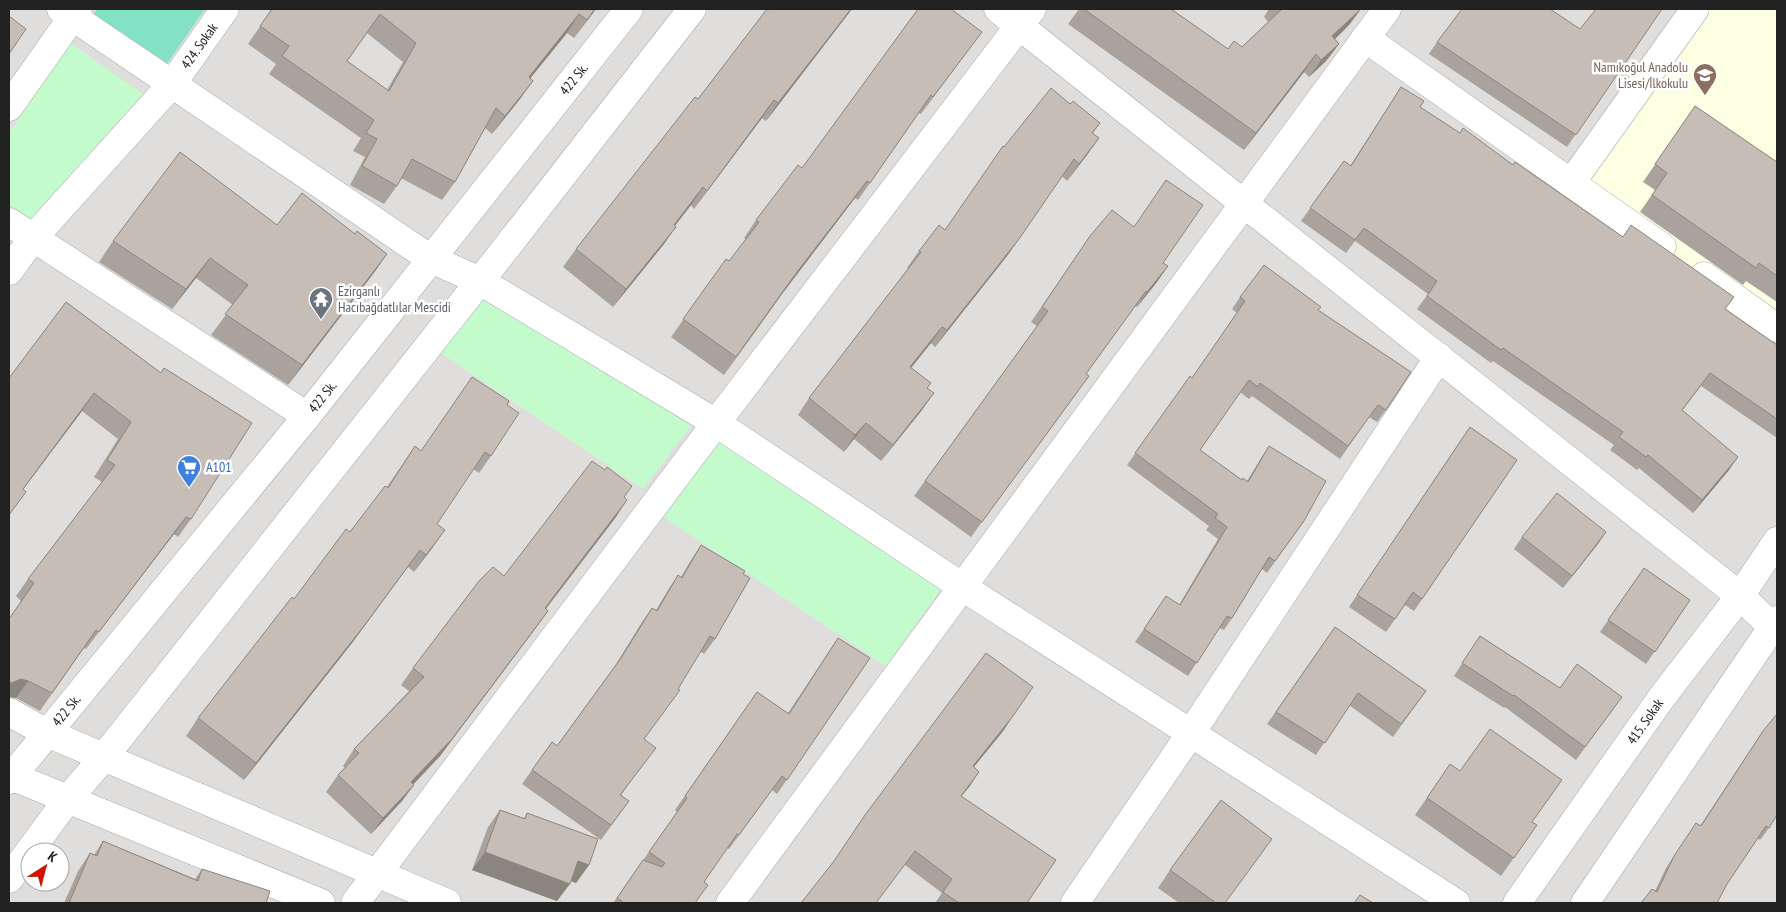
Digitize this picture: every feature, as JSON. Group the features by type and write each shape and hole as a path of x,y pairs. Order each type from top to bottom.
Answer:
{"street":[{"name":"424. Sokak","path":"9,271 33,238 172,84 225,9"},
{"name":"422 Sk.","path":"10,777 307,416 629,9"},
{"path":"9,879 67,800 104,757 692,9"},
{"path":"730,903 961,586 1387,9"},
{"path":"1571,183 1695,9"},
{"path":"9,107 71,11 172,84 431,259 480,281 716,423 961,586 1456,903"},
{"path":"355,903 716,423 1017,14 1244,202 1776,626 1585,903"},
{"path":"1365,38 1777,328"},
{"path":"9,222 307,416"},
{"path":"1075,903 1191,733 1439,357"},
{"name":"415. Sokak","path":"1517,903 1662,697 1740,596 1777,541"},
{"path":"9,712 47,734 447,903"},
{"path":"10,777 321,903"}],"shaded area":[{"path":"9,9 1777,9 1777,903 9,903"},
{"name":"Namıkoğul Anadolu Lisesi/İlkokulu","path":"1695,9 1777,9 1777,328 1571,183"}],"green space":[{"path":"97,9 205,9 166,65 93,15"},
{"path":"70,43 143,94 30,220 9,204 9,133"},
{"path":"481,296 693,423 643,489 438,351"},
{"path":"720,440 941,589 886,666 662,516"}],"building":[{"path":"272,9 595,9 587,20 579,14 529,77 533,81 505,116 496,108 455,182 412,159 397,186 362,166 377,139 366,133 374,120 282,56 289,46 260,26","holes":["380,14 416,43 389,91 347,61"]},
{"path":"767,9 851,9 778,103 774,100 707,191 703,187 674,225 676,227 626,289 576,249 695,97 698,99"},
{"path":"918,9 951,9 982,32 933,97 931,95 870,183 867,181 794,276 736,357 683,319 726,259 729,261 759,222 756,220 798,165 802,168"},
{"path":"1084,9 1171,9 1228,49 1234,41 1242,47 1282,9 1361,9 1332,36 1339,44 1321,60 1316,54 1256,133"},
{"path":"1462,9 1550,9 1580,29 1596,9 1662,9 1576,135 1437,42"},
{"path":"9,16 26,29 9,54"},
{"path":"1401,87 1424,101 1420,107 1460,133 1463,128 1513,165 1515,162 1623,237 1631,225 1734,297 1725,309 1777,345 1777,419 1710,373 1682,410 1738,457 1702,500 1648,455 1646,457 1619,437 1623,432 1503,348 1501,350 1427,296 1437,281 1364,228 1355,240 1310,208 1344,161 1351,166"},
{"path":"1051,88 1070,104 1073,101 1100,123 1092,133 1099,138 1079,164 1074,159 1019,239 947,330 942,327 910,367 931,383 927,388 934,393 893,445 866,423 855,435 809,398 921,252 919,251 939,225 945,230 1003,146"},
{"path":"1695,106 1777,162 1777,276 1759,263 1756,268 1652,195 1667,173 1655,164"},
{"path":"180,152 277,225 302,193 355,234 357,231 387,254 302,365 225,314 248,285 210,258 186,289 113,241"},
{"path":"1166,180 1203,205 1163,263 1168,266 1146,291 1086,374 1089,376 982,522 925,481 1048,311 1042,307 1090,236 1112,210 1134,227"},
{"path":"1264,265 1321,307 1318,310 1411,372 1386,410 1378,405 1348,446 1260,383 1258,387 1249,380 1200,450 1242,480 1243,478 1248,482 1269,446 1326,481 1304,521 1275,561 1269,557 1232,618 1227,616 1197,663 1144,629 1166,596 1180,605 1227,527 1215,518 1218,514 1135,453 1190,376 1192,378 1245,301 1240,297"},
{"path":"66,302 161,373 164,368 252,423 191,519 186,517 99,632 96,630 52,693 21,679 11,683 9,681 9,619 34,583 28,579 115,465 107,460 131,422 94,393 23,489 26,492 9,515 9,378"},
{"path":"472,377 509,401 507,405 519,413 491,456 485,452 437,524 445,530 426,555 420,550 364,626 256,763 198,718 292,597 294,599 346,529 350,532 385,486 388,488 415,446 421,451"},
{"path":"1470,427 1517,460 1422,599 1413,592 1395,619 1357,595"},
{"path":"592,461 605,470 607,467 632,486 624,497 627,500 545,608 548,611 452,739 411,782 414,785 383,818 338,775 359,753 354,749 424,677 413,668 479,581 493,567 504,576"},
{"path":"1557,493 1606,532 1572,576 1522,537"},
{"path":"701,545 745,571 743,574 750,578 715,639 710,636 678,689 680,690 644,739 656,748 620,795 629,801 611,825 532,770 552,742 557,746 621,658 652,608 657,611 678,575 682,578"},
{"path":"1644,568 1690,600 1655,652 1608,620"},
{"path":"1335,627 1426,691 1401,724 1358,693 1325,743 1276,712"},
{"path":"1480,636 1560,688 1577,664 1622,697 1585,747 1514,695 1462,663"},
{"path":"838,638 870,658 787,780 782,776 739,835 737,834 704,882 708,885 695,903 624,903 617,898 643,860 662,867 665,863 649,852 757,692 789,714"},
{"path":"986,653 1033,687 1013,716 973,766 979,772 961,796 1056,860 1027,903 959,903 943,892 952,879 915,851 876,903 801,903 834,861 865,815"},
{"path":"1777,714 1777,815 1769,828 1766,826 1727,884 1717,903 1641,903 1652,889 1657,892 1674,856 1696,823 1701,826 1763,731"},
{"path":"1490,729 1562,780 1532,822 1537,825 1514,858 1427,798 1450,764 1460,771"},
{"path":"1221,800 1272,839 1225,903 1216,903 1170,870"},
{"path":"500,810 525,819 527,813 598,839 589,865 578,861 570,884 485,852"},
{"path":"103,841 198,881 202,869 270,891 266,903 69,903 90,853 97,856"},
{"path":"1360,895 1373,903 1354,903"}],"place":[{"name":"Namıkoğul Anadolu Lisesi/İlkokulu","path":"1705,96"},
{"name":"Ezirganlı Hacıbağdatlılar Mescidi","path":"321,320"},
{"name":"A101","path":"189,488"}]}
